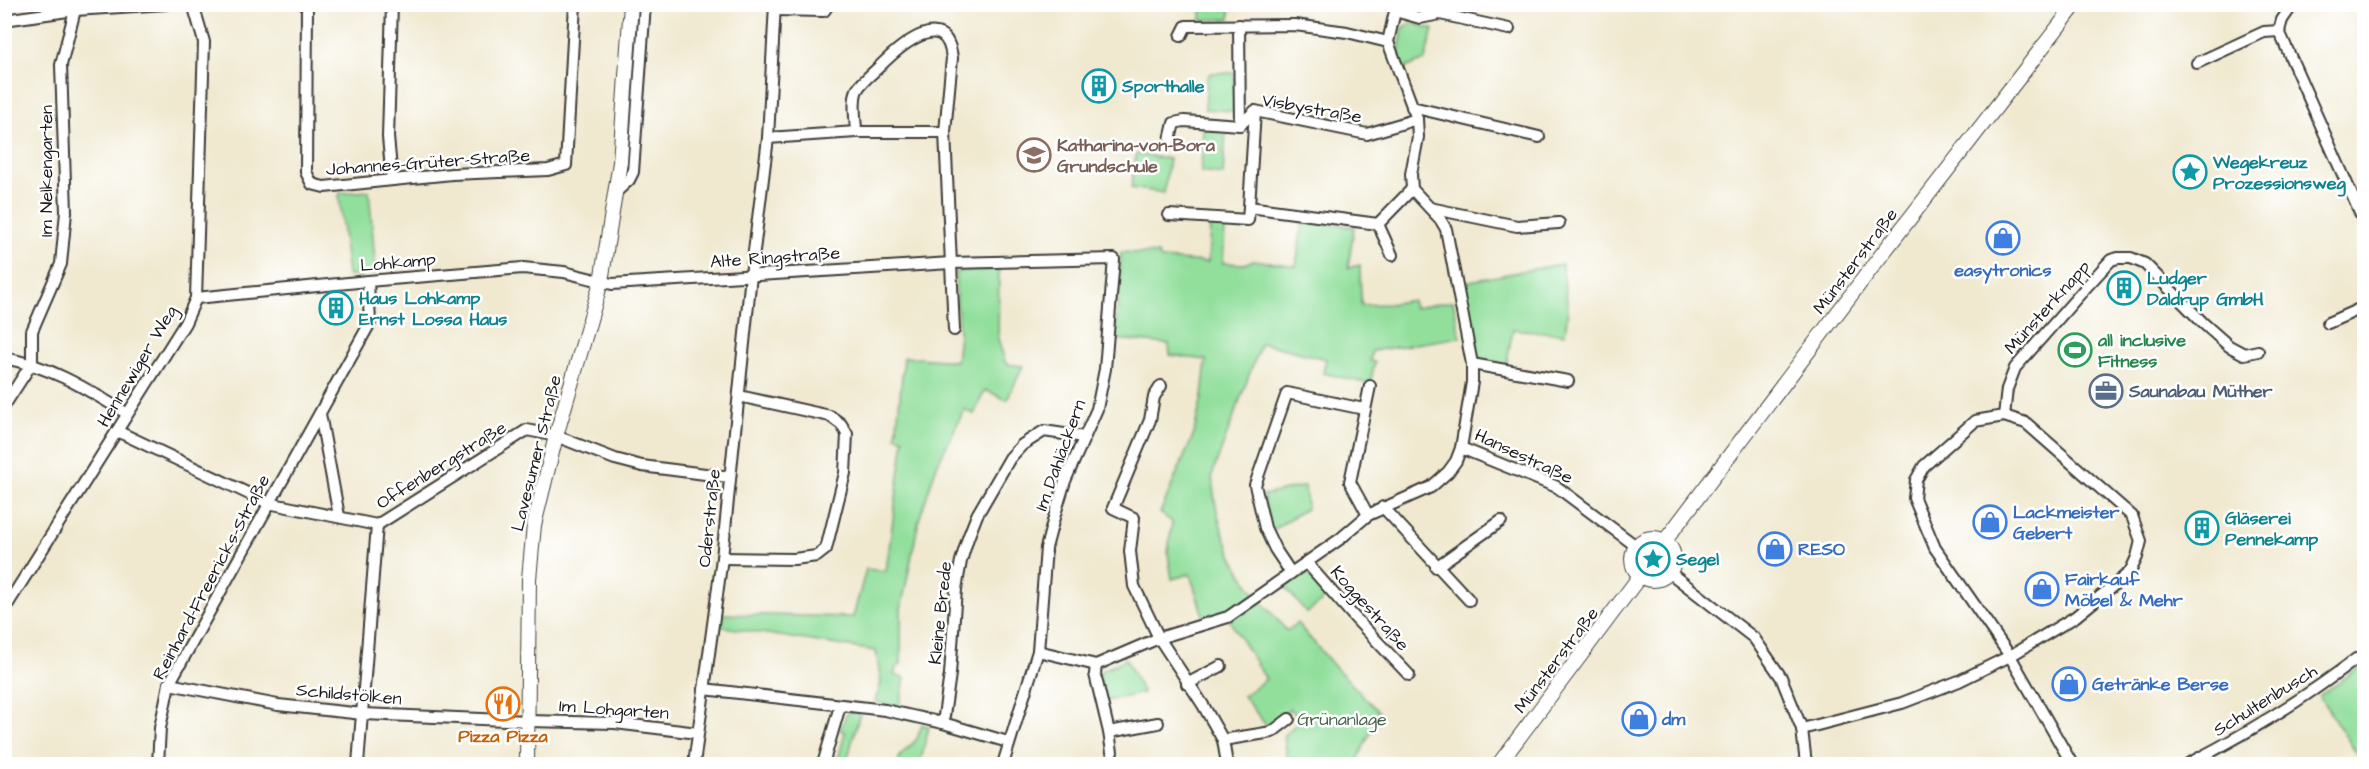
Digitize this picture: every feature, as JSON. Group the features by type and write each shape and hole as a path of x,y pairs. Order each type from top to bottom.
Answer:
{"main road":[{"name":"Lavesumer Straße","path":"527,765 530,579 534,525 556,436 601,282 620,162 631,4"},
{"name":"Münsterstraße","path":"1665,542 1876,262 2076,4"},
{"path":"1649,538 1665,542 1673,556 1673,564 1669,572 1655,580 1640,576 1632,562 1636,546 1649,538"},
{"name":"Münsterstraße","path":"1500,765 1640,576"}],"street":[{"path":"4,20 75,10 166,4"},
{"name":"Hennewiger Weg","path":"4,610 126,413 185,323 196,298 204,42 193,4"},
{"name":"Johannes-Grüter-Straße","path":"307,4 307,177 312,184 324,188 452,174 548,170 566,165 575,4"},
{"path":"392,4 388,137 392,180"},
{"name":"Lavesumer Straße","path":"616,191 629,180 633,172 645,4"},
{"path":"775,7 824,10 829,4"},
{"path":"2293,4 2282,20 2279,31 2364,222"},
{"name":"Oderstraße","path":"694,765 722,558 751,275 768,138 775,7"},
{"name":"Im Nelkengarten","path":"32,363 32,331 61,264 66,212 61,65 75,10"},
{"path":"1378,224 1412,189 1411,174 1418,137 1417,119 1388,42 1395,11 1420,18 1440,14 1509,29"},
{"name":"Visbystraße","path":"1239,25 1240,125"},
{"path":"1181,36 1186,26 1296,25 1347,32 1388,42"},
{"path":"2197,63 2264,32 2279,31"},
{"path":"856,132 856,93 863,82 911,39 922,34 937,33 945,38 951,45 952,58 945,132 954,330"},
{"path":"1412,107 1539,137"},
{"path":"1169,215 1248,220 1255,111"},
{"name":"Visbystraße","path":"1170,140 1174,123 1184,121 1240,125 1255,111 1367,134 1417,119"},
{"path":"768,138 856,132 945,132"},
{"name":"Hansestraße","path":"1412,189 1446,229 1472,364 1472,382 1461,448 1557,487 1636,546"},
{"path":"1249,207 1378,224"},
{"path":"1430,208 1517,225 1559,223"},
{"path":"1378,224 1392,255"},
{"name":"Münsterknapp","path":"2004,416 2007,389 2015,368 2111,260 2118,258 2131,258 2145,264 2229,346 2244,354 2258,351"},
{"name":"Alte Ringstraße","path":"601,282 612,284 951,263 1114,259"},
{"name":"Im Dahläckern","path":"1003,765 1008,742 1038,651 1046,548 1065,481 1097,409 1105,369 1114,259"},
{"name":"Lohkamp","path":"196,298 368,280 522,268 564,272 601,282"},
{"name":"Reinhard-Freericks-Straße","path":"158,765 160,728 169,684 370,323 368,280"},
{"path":"2328,323 2364,307"},
{"path":"4,358 32,363 78,384 126,413"},
{"path":"4,406 32,363"},
{"path":"1472,364 1568,381"},
{"path":"1161,386 1154,397 1149,420 1113,508 1134,518 1130,550 1134,586 1159,639 1203,705 1223,740 1227,765"},
{"path":"1368,515 1350,482 1370,386"},
{"path":"1291,573 1275,549 1265,528 1255,485 1287,393 1364,409"},
{"path":"722,558 794,559 817,556 826,549 846,473 847,434 841,424 830,417 739,396"},
{"path":"320,414 339,516"},
{"path":"1802,729 1902,703 1959,681 2010,656 2075,617 2130,572 2141,541 2132,516 2026,423 2004,416 1975,421 1924,466 1916,480 1914,498 1935,548 2010,656 2072,765"},
{"path":"117,430 268,503 377,525 358,765"},
{"name":"Offenbergstraße","path":"377,525 527,430 556,436 615,459 642,466 729,477"},
{"name":"Kleine Brede","path":"943,723 950,674 956,589 961,561 977,515 1010,458 1022,445 1044,431 1084,437"},
{"name":"Koggestraße","path":"1096,665 1159,639 1228,617 1340,539 1368,515 1431,487 1456,461 1461,448"},
{"path":"1383,507 1436,567 1469,600"},
{"path":"1436,567 1501,521"},
{"name":"Koggestraße","path":"1306,562 1409,675"},
{"path":"1669,572 1754,638 1781,677 1802,729 1806,765"},
{"path":"1038,651 1096,665 1095,674 1112,752"},
{"name":"Schultenbusch","path":"2188,765 2320,687 2356,659"},
{"path":"1187,684 1221,666"},
{"name":"Schildstölken","path":"169,684 278,705 363,714 528,721"},
{"path":"704,689 865,707 943,723 1008,742"},
{"path":"823,765 840,706"},
{"path":"1223,740 1272,732 1289,719"},
{"name":"Im Lohgarten","path":"528,721 615,723 698,733"},
{"path":"1109,732 1158,723"}],"green space":[{"path":"1201,5 1230,5 1230,19 1201,20"},
{"path":"1411,23 1433,29 1425,60 1403,69 1398,56 1403,28"},
{"path":"1211,73 1234,73 1235,108 1233,111 1205,109 1207,78"},
{"path":"1203,128 1226,129 1223,175 1201,172"},
{"path":"1136,154 1169,159 1164,193 1131,188"},
{"path":"369,191 376,273 348,276 339,195"},
{"path":"1303,220 1354,227 1348,268 1360,265 1361,305 1412,300 1414,308 1453,301 1460,337 1372,351 1370,361 1375,362 1370,384 1323,373 1326,359 1261,343 1212,475 1216,508 1225,538 1238,567 1256,595 1226,614 1224,612 1204,618 1190,574 1172,579 1168,553 1172,522 1160,513 1193,436 1202,397 1206,360 1170,355 1169,344 1115,339 1121,252 1158,254 1161,259 1208,262 1210,225 1225,226 1223,263 1244,264 1254,260 1296,266"},
{"path":"1562,264 1568,309 1565,334 1513,329 1506,366 1481,361 1478,358 1464,282"},
{"path":"999,269 998,339 1006,364 1023,366 1007,400 985,390 974,414 964,410 937,465 919,520 901,609 901,664 896,668 894,675 905,678 899,707 875,702 881,683 876,651 717,626 719,614 853,617 866,569 886,571 904,439 896,436 904,357 956,361 959,334 955,272"},
{"path":"1305,486 1307,508 1271,531 1263,495"},
{"path":"1653,544 1664,548 1668,559 1664,570 1653,574 1642,570 1638,559 1642,548"},
{"path":"1305,573 1309,574 1328,596 1307,613 1284,586"},
{"name":"Grünanlage","path":"1260,600 1287,631 1297,623 1335,667 1382,715 1367,739 1356,764 1288,764 1284,735 1301,720 1290,709 1268,728 1243,696 1266,679 1229,620"},
{"path":"1126,659 1143,693 1105,701 1099,676 1101,671"},
{"path":"2364,664 2364,759 2362,761 2319,696"},
{"path":"847,713 860,713 846,764 837,764 845,732 840,730"},
{"path":"922,724 929,727 920,764 898,764 900,756 917,739"}],"place":[{"name":"Sporthalle","path":"1099,86"},
{"name":"Katharina-von-Bora Grundschule","path":"1034,155"},
{"name":"Wegekreuz Prozessionsweg","path":"2190,172"},
{"name":"easytronics","path":"2003,238"},
{"name":"Ludger Daldrup GmbH","path":"2124,288"},
{"name":"Haus Lohkamp Ernst Lossa Haus","path":"336,308"},
{"name":"all inclusive Fitness","path":"2075,350"},
{"name":"Saunabau Müther","path":"2106,391"},
{"name":"Lackmeister Gebert","path":"1990,522"},
{"name":"Gläserei Pennekamp","path":"2202,528"},
{"name":"RESO","path":"1775,549"},
{"name":"Segel","path":"1653,559"},
{"name":"Fairkauf Möbel & Mehr","path":"2042,589"},
{"name":"Getränke Berse","path":"2069,684"},
{"name":"Pizza Pizza","path":"503,704"},
{"name":"dm","path":"1639,719"}]}
